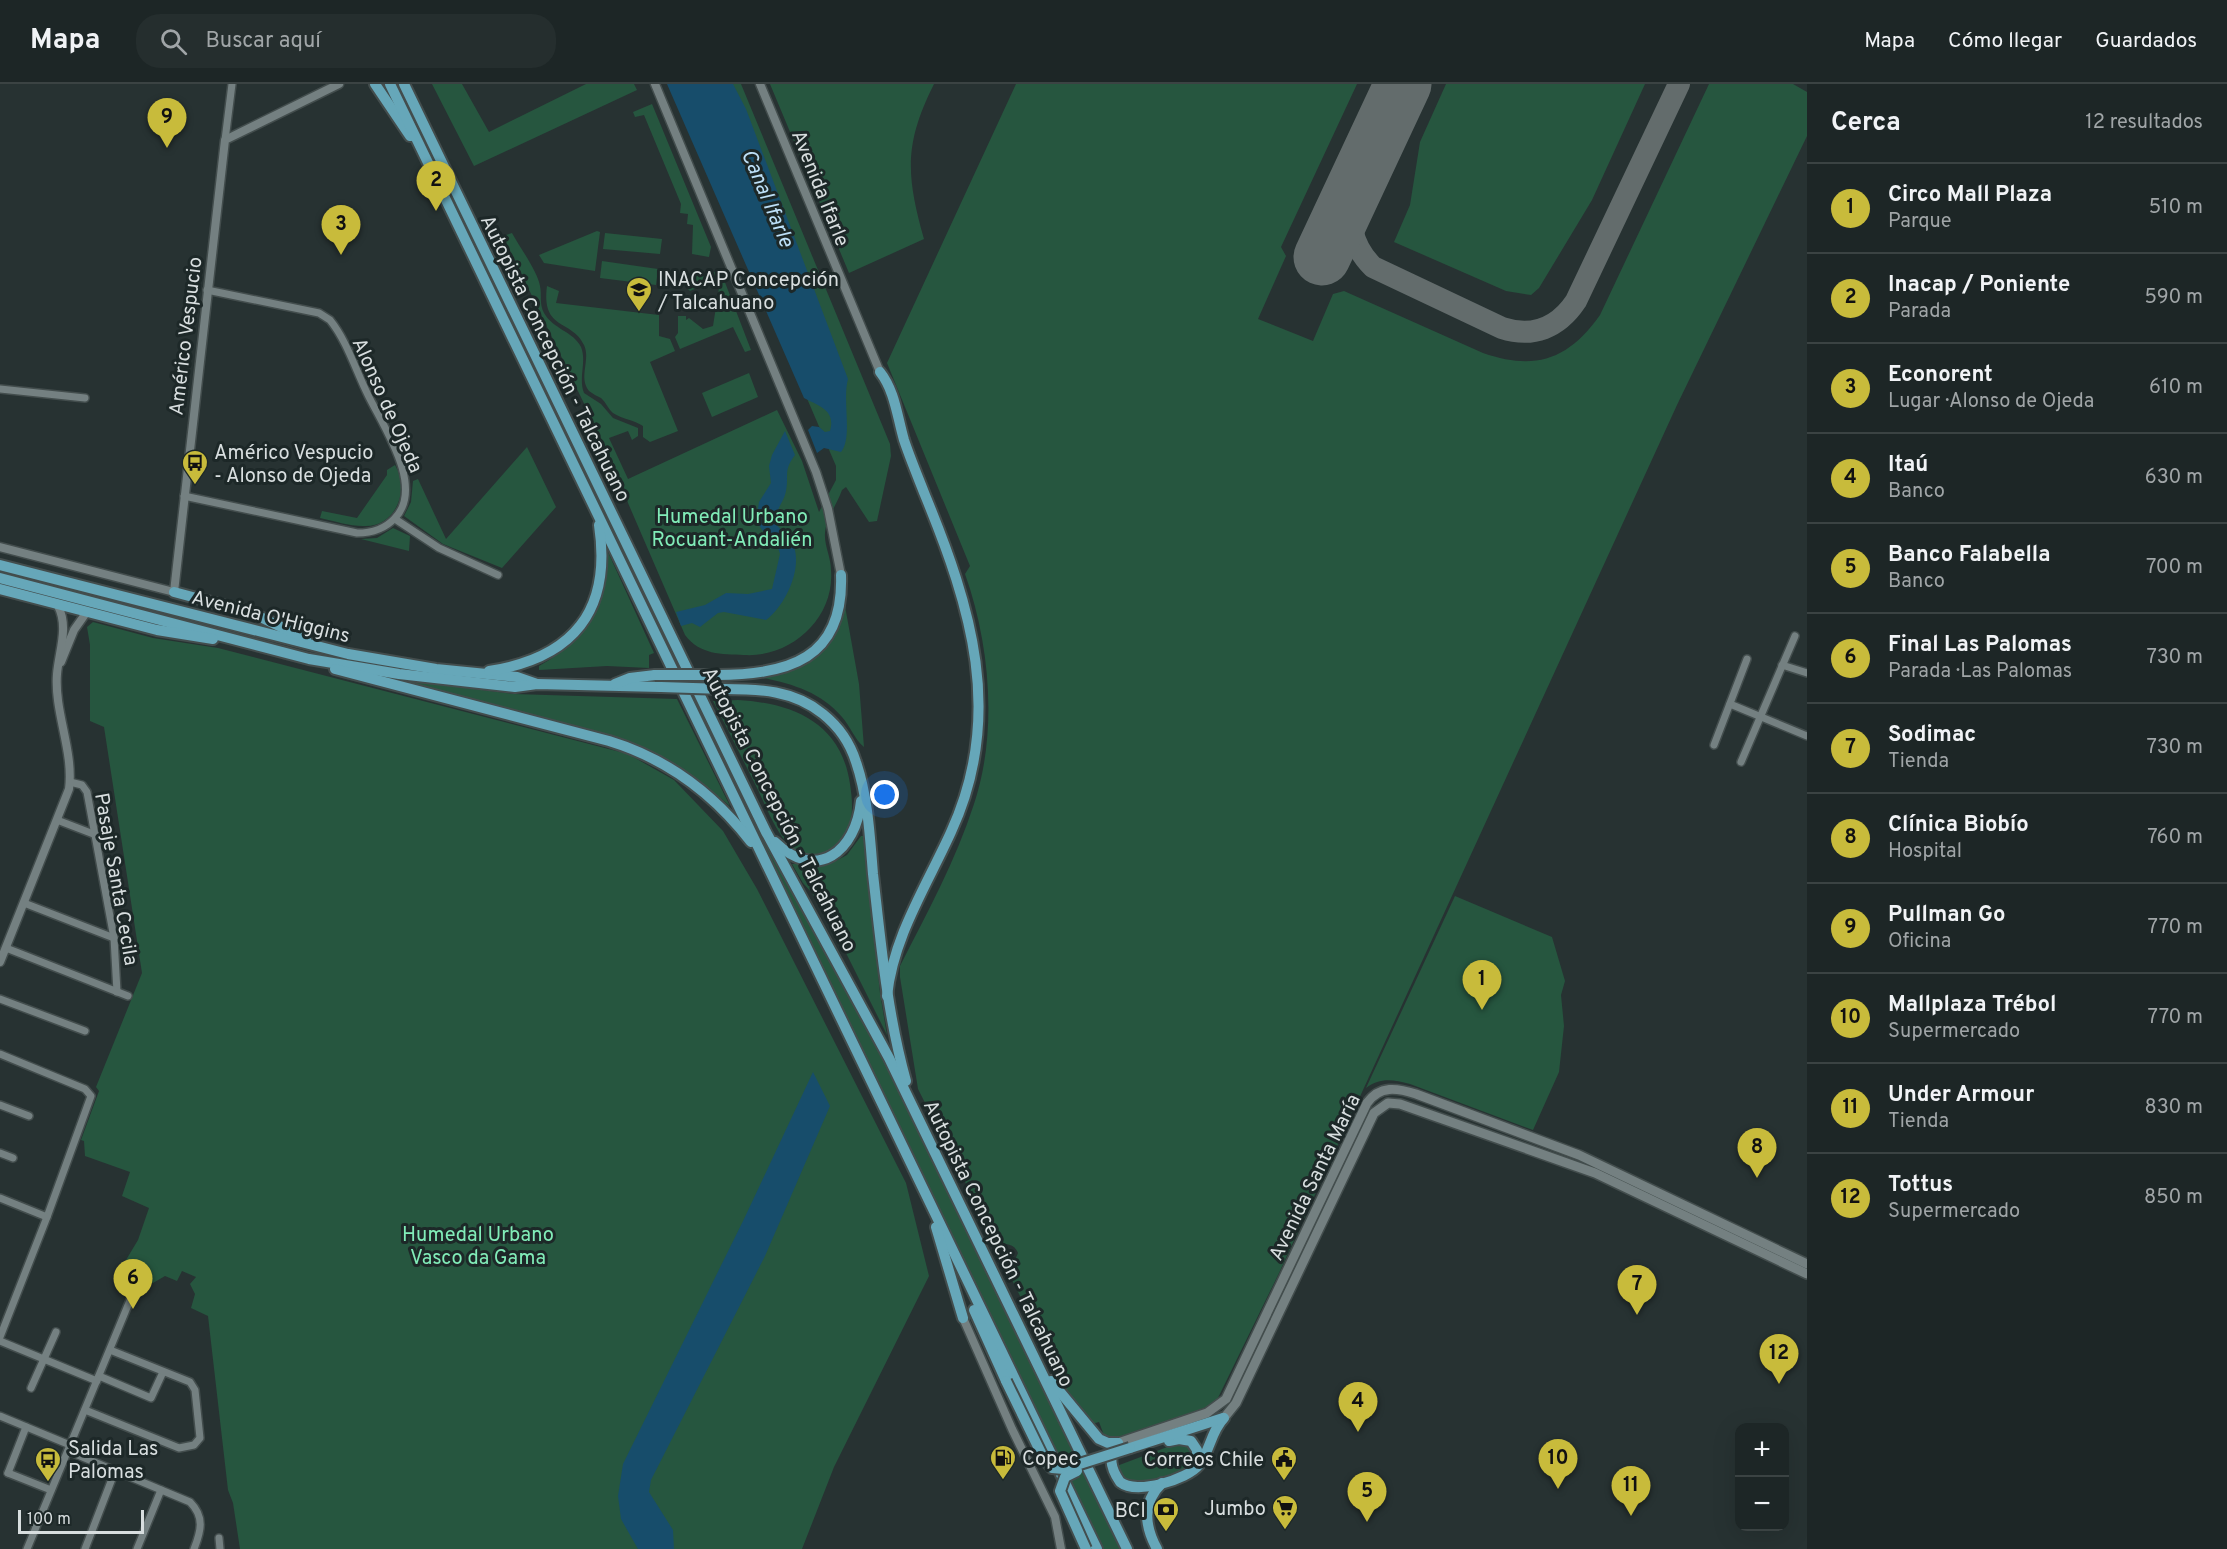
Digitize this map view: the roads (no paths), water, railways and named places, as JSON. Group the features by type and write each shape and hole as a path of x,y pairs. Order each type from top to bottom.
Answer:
{"main road":[{"path":"375,84 425,156"},
{"name":"Autopista Concepción - Talcahuano","path":"390,84 1097,1549"},
{"name":"Autopista Concepción - Talcahuano","path":"404,84 766,832 858,998 914,1107 1127,1549"},
{"path":"880,372 890,387 908,452 964,599 976,652 979,690 977,742 966,793 952,831 897,948 887,996"},
{"path":"468,673 511,667 538,659 564,642 579,627 591,607 600,574 601,538 596,511"},
{"name":"Avenida O'Higgins","path":"0,565 325,648 403,664 517,677 537,684"},
{"path":"611,685 630,678 655,675 771,672 790,666 809,654 826,636 835,620 840,603 841,575"},
{"name":"Avenida O'Higgins","path":"0,578 309,659 472,684 515,687 537,684 724,688 783,693 816,709 837,728 849,744 861,782"},
{"path":"0,589 58,606 180,635 237,640"},
{"path":"174,592 252,613 325,648"},
{"path":"309,659 337,670 609,741 642,752 675,770 703,791 731,818 766,864"},
{"path":"861,782 887,996 914,1107"},
{"path":"766,832 782,848 800,858 819,860 837,854 847,844 856,826 860,807 861,782"},
{"name":"Avenida Santa María","path":"1118,1443 1207,1413 1226,1399 1367,1103 1373,1096 1388,1089 1400,1089 1416,1094 1561,1147 1807,1264"},
{"name":"Avenida Santa María","path":"1224,1418 1236,1403 1372,1116 1380,1107 1388,1103 1396,1103 1595,1173 1807,1274"},
{"path":"931,1207 952,1287 963,1318"},
{"path":"957,1261 982,1330 1044,1459 1052,1468 1064,1469 1174,1439 1188,1440 1197,1450 1198,1462 1194,1470"},
{"path":"1033,1353 1054,1385 1086,1420 1096,1436 1108,1443 1118,1443 1111,1461 1120,1482 1136,1488 1162,1483 1194,1470 1224,1418"},
{"path":"1086,1549 1060,1495 1063,1480 1072,1473 1131,1450 1224,1418"},
{"path":"1157,1549 1151,1534 1147,1504 1150,1495 1162,1483"}],"street":[{"name":"Américo Vespucio","path":"174,592 232,84"},
{"path":"225,140 339,84"},
{"path":"655,84 813,462 828,509 841,575"},
{"name":"Avenida Ifarle","path":"760,84 880,372"},
{"name":"Alonso de Ojeda","path":"207,290 319,313 330,320 404,474 406,497 394,519"},
{"path":"0,389 85,398"},
{"path":"184,496 357,533 379,530 394,519 439,548 498,575"},
{"name":"Avenida O'Higgins","path":"0,547 174,592"},
{"path":"0,962 70,782 57,681 64,620 58,606"},
{"path":"59,664 74,630 86,613"},
{"path":"1741,762 1795,636"},
{"path":"1714,745 1748,659"},
{"path":"1782,665 1807,673"},
{"path":"1730,704 1807,736"},
{"name":"Pasaje Santa Cecila","path":"70,782 86,789 114,938 117,992"},
{"path":"57,820 96,835"},
{"path":"24,903 114,938"},
{"path":"6,948 128,996"},
{"path":"0,999 86,1031"},
{"path":"0,1054 85,1089 90,1094 90,1101 0,1339 44,1359 151,1398 163,1372"},
{"path":"0,1105 29,1116"},
{"path":"0,1153 13,1158"},
{"path":"0,1198 47,1217"},
{"path":"27,1549 133,1293"},
{"path":"963,1318 1012,1429 1055,1517 1060,1549"},
{"path":"31,1388 56,1332"},
{"path":"85,1410 179,1448 194,1445 200,1438 195,1390 190,1382 110,1350"},
{"path":"0,1416 115,1471 190,1502 200,1517 201,1532 195,1549"},
{"path":"8,1473 26,1427"},
{"path":"84,1549 115,1471"},
{"path":"0,1475 8,1473 51,1490"},
{"path":"137,1549 161,1490"},
{"path":"219,1538 220,1549"}],"water":[{"name":"Canal Ifarle","path":"667,84 733,84 746,109 848,379 846,388 847,428 841,452 824,448 817,453 808,430 812,426 819,427 825,432 830,431 831,418 820,406 804,398"},
{"path":"785,431 795,455 788,469 785,496 777,513 776,524 794,547 796,566 785,597 780,606 766,620 724,612 718,613 700,627 692,623 681,626 676,612 705,605 726,593 748,594 772,589 780,554 775,538 765,534 756,521 759,502 771,483 769,466 772,455"},
{"path":"813,1072 830,1106 765,1256 651,1480 649,1492 673,1530 674,1549 638,1549 621,1519 618,1496 623,1464 744,1219"}],"place":[{"name":"Pullman Go","path":"167,148"},
{"name":"Inacap / Poniente","path":"436,211"},
{"name":"Econorent","path":"341,255"},
{"name":"INACAP Concepción / Talcahuano","path":"639,313"},
{"name":"Américo Vespucio - Alonso de Ojeda","path":"195,486"},
{"name":"Circo Mall Plaza","path":"1482,1010"},
{"name":"Clínica Biobío","path":"1757,1178"},
{"name":"Final Las Palomas","path":"133,1309"},
{"name":"Sodimac","path":"1637,1315"},
{"name":"Tottus","path":"1779,1384"},
{"name":"Itaú","path":"1358,1432"},
{"name":"Copec","path":"1003,1481"},
{"name":"Correos Chile","path":"1284,1482"},
{"name":"Salida Las Palomas","path":"48,1483"},
{"name":"Mallplaza Trébol","path":"1558,1489"},
{"name":"Under Armour","path":"1631,1516"},
{"name":"Banco Falabella","path":"1367,1522"},
{"name":"Jumbo","path":"1285,1531"},
{"name":"BCI","path":"1166,1533"}],"park label":[{"name":"Humedal Urbano Rocuant-Andalién","path":"732,528"},
{"name":"Humedal Urbano Vasco da Gama","path":"478,1246"}]}
